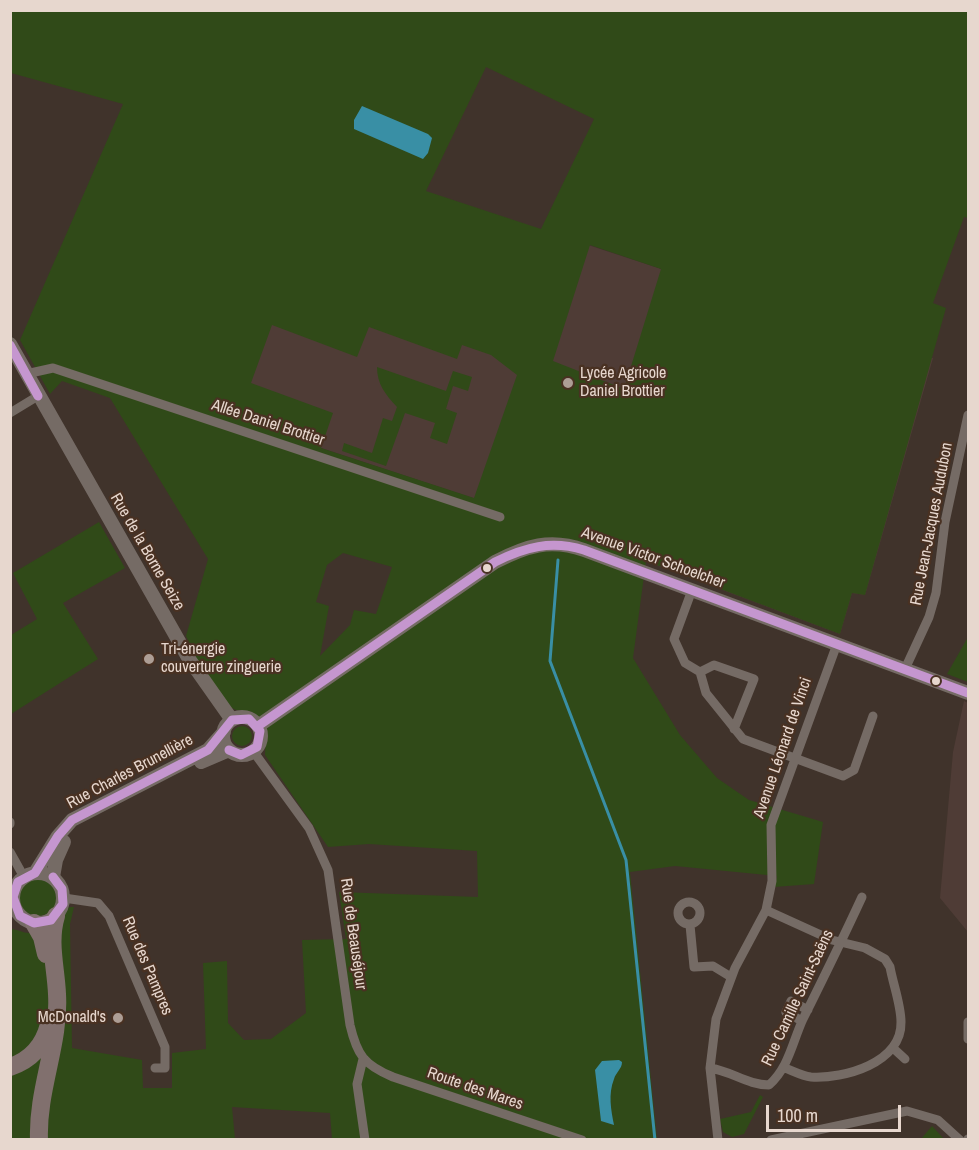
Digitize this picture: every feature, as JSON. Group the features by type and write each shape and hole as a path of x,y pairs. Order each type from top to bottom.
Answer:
{"highway":[{"path":"39,1140 40,1105 57,1012 52,942 56,916"},
{"path":"10,1067 27,1059 39,1047 50,1020 44,944 30,922"}],"street":[{"name":"Rue de la Borne Seize","path":"10,344 228,726"},
{"name":"Allée Daniel Brottier","path":"26,374 53,368 500,517"},
{"path":"10,413 38,396"},
{"name":"Rue Jean-Jacques Audubon","path":"905,669 929,616 936,593 945,522 969,415"},
{"name":"Avenue Victor Schoelcher","path":"258,726 495,562 528,546 547,543 572,546 969,693"},
{"path":"692,590 674,639 685,663 700,672 706,693 748,743 843,776 854,770 873,716"},
{"name":"Avenue Léonard de Vinci","path":"718,1140 710,1068 716,1020 731,977 766,910 772,880 771,825 837,644"},
{"path":"700,672 714,665 754,679 734,729"},
{"path":"249,718 258,726 260,742 253,751 241,755 230,750 224,742 228,726 249,718"},
{"name":"Rue Charles Brunellière","path":"29,875 72,820 208,750 228,726"},
{"name":"Rue Charles Brunellière","path":"53,877 60,848 83,823 230,750"},
{"name":"Rue de Beauséjour","path":"253,751 309,828 328,870 350,1025 353,1040 363,1059"},
{"path":"10,852 29,875"},
{"path":"10,921 30,922 45,922 56,916 64,898 62,889 53,877 29,875 18,882 12,898 16,910 30,922"},
{"name":"Rue Camille Saint-Saëns","path":"710,1068 733,1074 756,1085 769,1085 784,1068 802,1022 862,897"},
{"name":"Rue des Pampres","path":"64,898 98,903 109,916 165,1047 165,1068 155,1068"},
{"path":"766,910 841,943 875,953 885,959 890,967 902,1023 893,1048 872,1066 820,1077 808,1077 784,1068"},
{"path":"690,925 694,967 713,966 731,977"},
{"path":"802,1022 786,1012 791,1001 808,1010"},
{"path":"969,1022 969,1039"},
{"path":"893,1048 905,1059"},
{"path":"363,1059 357,1084 365,1140"},
{"name":"Route des Mares","path":"363,1059 375,1069 393,1077 582,1140"},
{"path":"771,1140 907,1111 938,1120 960,1140"}],"shaded area":[{"name":"Lycée Agricole Daniel Brottier","path":"283,145 933,358 865,595 852,593 840,634 512,511 203,409"},
{"path":"964,701 968,703 968,932 940,898 953,752"}],"green space":[{"path":"10,11 968,11 968,218 964,217 933,303 946,308 865,595 852,593 840,634 646,561 633,658 680,735 717,778 749,800 823,822 814,884 774,887 777,876 675,866 630,872 657,1139 332,1139 330,1113 232,1107 235,1139 11,1139 11,929 29,933 41,931 57,921 69,907 74,907 70,924 72,1048 142,1060 143,1088 172,1088 172,1053 206,1049 203,963 227,961 228,1023 244,1040 271,1039 306,1013 302,940 346,939 339,892 478,897 477,851 369,844 328,847 265,755 266,731 250,711 236,710 228,705 213,688 200,666 186,636 208,559 110,398 62,381 50,394 20,340 123,104 11,73","holes":["486,67 594,119 541,229 426,191","590,245 661,269 624,389 553,361","272,325 357,357 369,327 457,359 462,345 491,355 517,375 474,498 321,448 333,413 251,383","343,553 392,567 376,614 354,610 350,625 320,656 329,606 316,602 327,565"]},
{"path":"377,367 446,391 453,371 472,377 468,391 453,386 446,409 457,413 447,444 430,438 435,423 405,413 386,466 342,451 344,443 372,453 383,418 392,421 397,407 382,388 378,379"},
{"path":"99,522 125,568 63,603 98,659 11,714 11,635 37,619 13,573"},
{"path":"968,637 968,682 947,674"},
{"path":"238,726 246,726 252,732 252,740 246,746 238,746 232,740 232,732"},
{"path":"38,878 52,883 57,897 52,911 38,916 24,911 19,897 24,883"},
{"path":"760,1095 763,1097 744,1134 732,1137 723,1132 720,1119 751,1112"},
{"path":"932,1126 944,1139 921,1139"}],"water":[{"path":"362,106 428,134 432,138 428,153 423,159 354,129 354,120"},
{"path":"619,1060 622,1064 614,1079 611,1096 614,1125 601,1121 595,1070 602,1061"}],"waterway":[{"path":"558,560 550,661 626,860 655,1140"}],"transit line":[{"path":"10,345 38,396"},
{"path":"258,726 495,562 517,552 549,545 584,550 968,693"},
{"path":"35,873 58,836 72,820 208,750 232,720 249,719 260,731 257,747 241,755 229,750"},
{"path":"35,873 18,882 13,897 20,916 34,923 51,920 63,904 62,889 53,877"}],"place":[{"name":"Lycée Agricole Daniel Brottier","path":"568,383"},
{"name":"Tri-énergie couverture zinguerie","path":"149,659"},
{"name":"McDonald's","path":"118,1018"}]}
